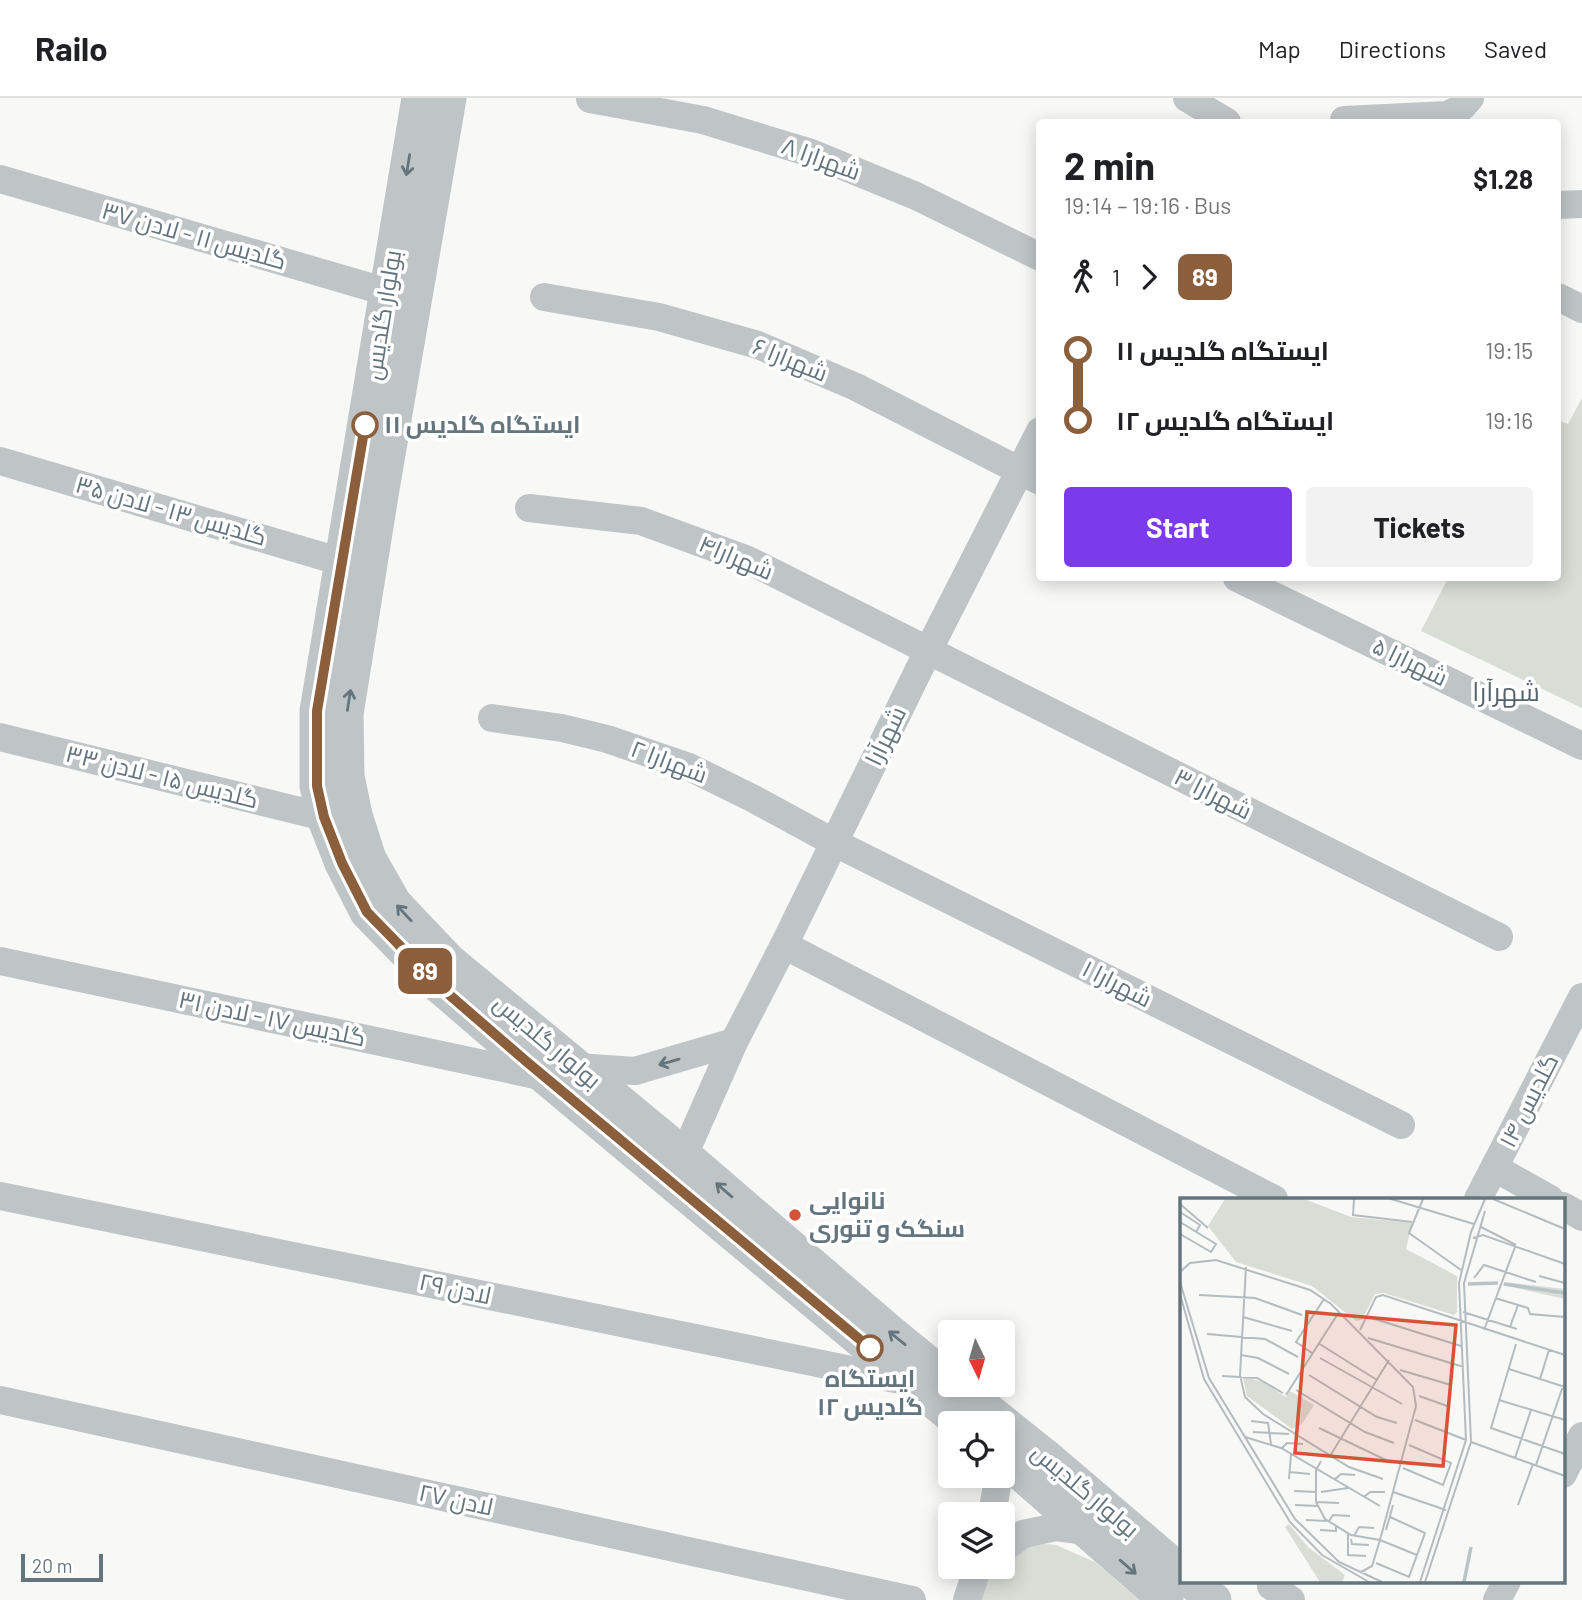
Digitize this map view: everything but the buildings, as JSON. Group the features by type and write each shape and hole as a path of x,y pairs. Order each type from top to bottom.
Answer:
{"street":[{"name":"بولوار گلدیس","path":"419,98 317,711 317,786 324,817 342,863 367,912 438,985 561,1072 674,1166 938,1371"},
{"name":"بولوار گلدیس","path":"449,98 346,715 347,776 355,815 369,859 394,903 561,1072"},
{"path":"1365,119 1448,115 1462,107 1470,98"},
{"name":"شهرارا ۸","path":"590,99 703,120 811,153 916,196 1036,255"},
{"name":"گلدیس ۱۱ - لادن ۳۷","path":"0,179 387,292"},
{"path":"1561,205 1582,204"},
{"name":"شهرارا ۶","path":"544,297 659,317 758,345 856,387 1030,476"},
{"path":"1561,298 1582,309"},
{"name":"شهرآرا","path":"674,1166 928,651 1030,476 1036,449"},
{"name":"گلدیس ۱۳ - لادن ۳۵","path":"0,461 342,562"},
{"name":"شهرارا۴","path":"529,508 640,521 748,560 928,651"},
{"name":"شهرارا ۵","path":"1243,581 1582,746"},
{"name":"شهرارا ۳","path":"928,651 1499,937"},
{"name":"شهرارا ۲","path":"492,718 574,730 689,766 833,842"},
{"name":"گلدیس ۱۵ - لادن ۳۳","path":"0,737 324,817"},
{"name":"شهرارا ۱","path":"833,842 1401,1125"},
{"path":"784,945 1272,1198"},
{"name":"گلدیس ۱۷ - لادن ۳۱","path":"0,961 561,1072 635,1071 734,1042"},
{"name":"گلدیس ۱۴","path":"1479,1198 1582,997"},
{"name":"بولوار گلدیس","path":"674,1166 946,1411"},
{"path":"1495,1168 1548,1198"},
{"name":"لادن ۲۹","path":"0,1196 911,1382"},
{"path":"1564,1207 1582,1217"},
{"name":"بولوار گلدیس","path":"971,1397 1051,1461 1180,1572"},
{"name":"لادن ۲۷","path":"0,1399 912,1600"},
{"path":"1564,1472 1582,1436"},
{"name":"بولوار گلدیس","path":"1015,1468 1166,1600"},
{"path":"1015,1540 1023,1534 1056,1528 1087,1531"},
{"path":"967,1600 974,1579"},
{"path":"1192,1582 1214,1600"},
{"path":"1497,1600 1506,1582"}],"shaded area":[{"path":"1582,398 1582,708 1421,631 1446,581 1561,581 1561,421 1568,424"},
{"path":"1019,1542 1056,1545 1095,1562 1139,1600 979,1600 987,1579 1015,1579 1015,1546"}],"bus line":[{"name":"89","path":"365,425 317,711 317,786 324,817 342,863 367,912 438,985 870,1348"}],"place":[{"name":"ایستگاه گلدیس ۱۱","path":"365,425"},
{"name":"نانوایی سنگک و تنوری","path":"795,1215"},
{"name":"ایستگاه گلدیس ۱۲","path":"870,1348"}],"district":[{"name":"شهرآرا","path":"1506,692"}]}
